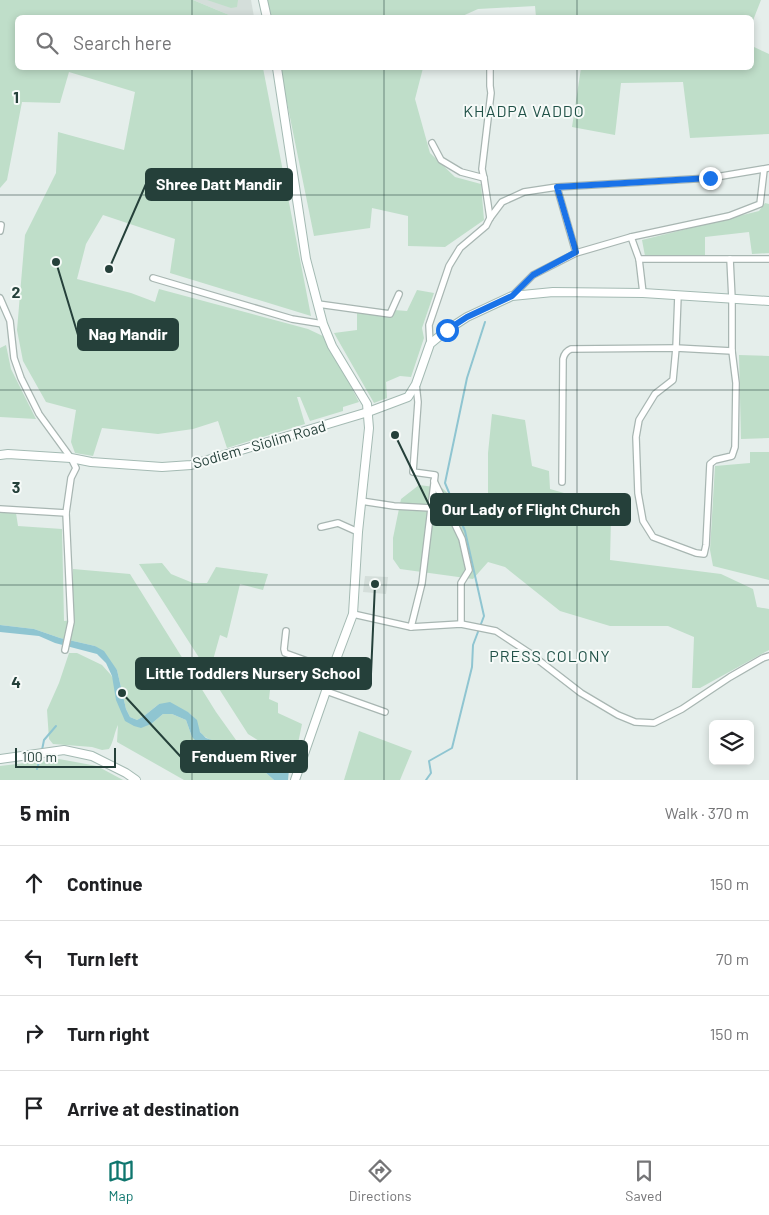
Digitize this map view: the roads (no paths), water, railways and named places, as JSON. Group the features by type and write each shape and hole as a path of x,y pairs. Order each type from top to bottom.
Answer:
{"main road":[{"path":"264,0 266,15"},
{"path":"277,70 306,260 323,324 332,346 367,404 369,428 358,532 353,614 295,778"},
{"path":"416,384 430,344 467,317 512,296 553,292 643,293 769,301"},
{"name":"Sodiem - Siolim Road","path":"0,455 70,458 91,462 162,468 191,465 368,412 408,398 416,384"},
{"path":"0,759 64,750 92,756 136,780"}],"street":[{"path":"490,70 491,93 482,169 490,218"},
{"path":"432,143 441,160 462,172 484,178"},
{"path":"430,344 429,325 449,266 460,248 486,226 502,202 524,192 557,187 710,178 767,169 760,204 729,216 631,237 576,252 533,275 512,296"},
{"path":"557,187 576,252"},
{"path":"631,237 639,259 643,293"},
{"path":"639,259 769,259"},
{"path":"678,295 673,380 655,394 639,420 636,437 638,494 643,522 654,537 696,553 704,554 710,464 715,460 732,456 735,447 736,383 732,351 730,259"},
{"path":"153,278 292,318 323,324"},
{"path":"318,304 390,314 399,294"},
{"path":"0,298 10,321 14,358 21,378 40,414 76,468 71,478 66,512 70,622 65,650"},
{"path":"562,482 562,359 567,351 571,349 676,348 732,351"},
{"path":"410,627 422,583 435,475 414,472 418,402 416,384"},
{"path":"434,481 462,539 469,570 461,583 462,624"},
{"path":"361,501 394,506 431,508"},
{"path":"0,509 66,512"},
{"path":"321,527 338,523 358,532"},
{"path":"353,614 410,627 462,624 496,632 528,652 580,693 618,715 635,722 654,723 682,709 730,677 769,656"},
{"path":"286,631 285,653 332,670"},
{"path":"326,691 385,712"}],"water":[{"path":"0,625 34,629 60,638 95,646 104,651 117,670 126,709 130,717 137,720 159,704 170,702 188,712 197,720 200,732 206,738 234,748 241,747 243,750 256,750 274,763 289,770 288,780 274,780 256,764 244,757 231,757 198,743 192,737 186,720 172,714 163,714 151,724 141,728 134,726 125,721 116,700 112,676 106,663 97,654 55,643 39,636 0,632"}],"waterway":[{"path":"426,780 431,773 429,761 452,748 472,667 473,645 484,616 465,531 445,483 467,378 485,322"},
{"path":"42,750 44,740 56,726"},
{"path":"37,769 41,755"}],"place":[{"name":"Nag Mandir","path":"56,262"},
{"name":"Shree Datt Mandir","path":"109,269"},
{"name":"Our Lady of Flight Church","path":"395,435"},
{"name":"Little Toddlers Nursery School","path":"375,584"},
{"name":"Fenduem River","path":"122,693"}],"district":[{"name":"KHADPA VADDO","path":"524,110"},
{"name":"PRESS COLONY","path":"550,655"}]}
